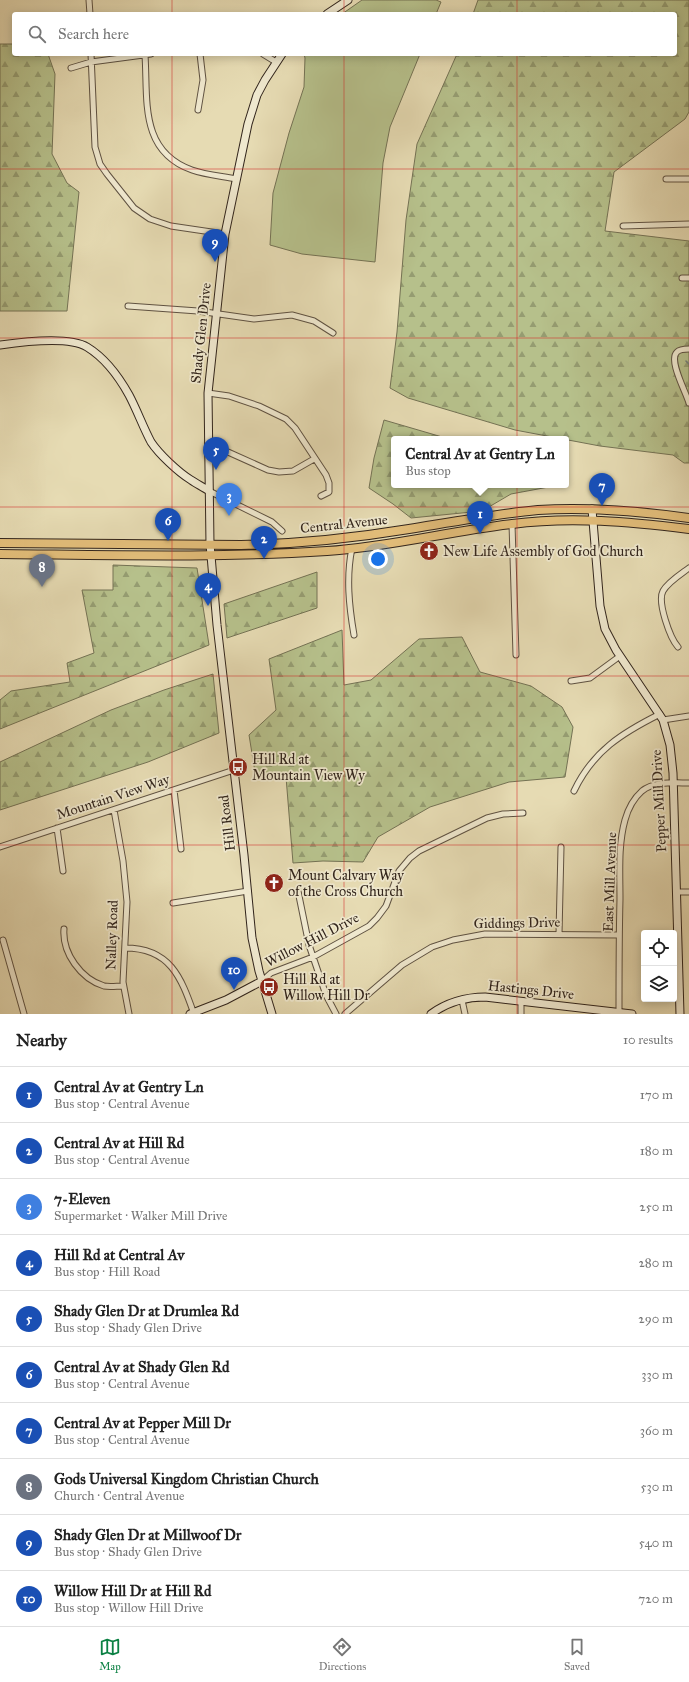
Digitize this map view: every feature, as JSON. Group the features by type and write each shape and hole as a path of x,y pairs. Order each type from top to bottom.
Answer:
{"main road":[{"name":"Central Avenue","path":"0,543 266,544 348,538 508,513 553,510 592,509 642,512 689,518"},
{"name":"Central Avenue","path":"0,554 281,554 352,548 512,524 545,521 592,520 634,522 689,529"}],"street":[{"path":"89,0 90,12"},
{"path":"330,12 348,0"},
{"path":"91,56 94,147 100,164 111,180 134,208 150,220 171,226 225,234"},
{"path":"71,68 91,62 134,56"},
{"path":"148,56 148,116 152,132 157,143 172,158 186,167 237,179"},
{"path":"198,110 203,80 200,56"},
{"path":"266,56 276,62"},
{"name":"Shady Glen Drive","path":"210,554 208,393 225,234 253,106 264,80 280,56"},
{"path":"666,179 689,179"},
{"path":"623,226 689,224"},
{"path":"682,278 689,278"},
{"path":"128,306 198,311 254,319 286,315 300,316 319,323 334,333"},
{"path":"0,345 39,341 59,341 78,343 86,346 108,365 129,395 154,444 183,474 209,491 272,522 282,531"},
{"path":"689,349 676,352 674,359 676,369 689,403"},
{"path":"208,393 235,398 286,418 295,428 314,459 326,475 329,483 329,492 321,496"},
{"path":"209,450 228,452 268,470 279,472 293,471 314,459"},
{"name":"Pepper Mill Drive","path":"592,509 603,620 609,639 662,717 671,754 677,892 680,1014"},
{"path":"512,524 516,655"},
{"path":"352,548 349,561 348,585 354,635"},
{"name":"Hill Road","path":"210,554 254,950 272,1014"},
{"path":"678,647 671,636 661,598 665,588 689,568"},
{"path":"571,681 590,678 620,656"},
{"path":"574,791 580,778 593,761 615,739 662,717 689,716"},
{"name":"Mountain View Way","path":"0,847 234,770"},
{"name":"East Mill Avenue","path":"618,1012 620,856 623,828 627,814 633,801 645,788 656,784 689,783"},
{"path":"174,790 181,849"},
{"name":"Nalley Road","path":"114,810 123,861 127,902 123,986 130,1014"},
{"name":"Willow Hill Drive","path":"192,1014 226,1000 262,981 271,973 313,957 374,922 383,911 390,898 399,871 410,858 419,851 487,818 503,814 523,814"},
{"path":"56,828 63,871"},
{"path":"559,934 561,847"},
{"path":"173,903 248,891"},
{"path":"298,891 304,924 313,957 329,1001 336,1014"},
{"path":"677,892 689,892"},
{"path":"64,929 64,936 69,954 76,967 82,973 102,985 123,986"},
{"name":"Giddings Drive","path":"345,1014 395,970 411,958 439,944 459,938 480,935 620,935"},
{"path":"3,940 24,1014"},
{"path":"125,948 137,949 163,958 180,979 192,1014"},
{"name":"Hastings Drive","path":"431,1014 441,1008 462,1000 485,997 632,1014"},
{"path":"462,1000 465,1014"},
{"path":"521,1001 521,1014"}],"green space":[{"path":"362,0 436,0 441,2 437,12 345,12"},
{"path":"478,0 689,0 689,112 685,119 614,172 605,231 689,241 689,463 684,463 673,455 600,446 569,440 569,436 547,436 515,430 408,398 390,388 397,332 406,220 417,144 456,56 677,56 677,12 474,12"},
{"path":"0,44 12,44 12,56 49,56 55,74 52,154 67,183 79,192 67,311 0,311"},
{"path":"304,56 419,56 390,127 383,163 375,262 302,254 270,245 273,193 289,133 304,87"},
{"path":"384,420 439,436 391,436 391,488 543,488 511,494 482,511 411,518 369,488 374,458"},
{"path":"113,565 197,568 209,645 0,729 0,700 11,691 70,682 67,663 94,653 82,590 113,590"},
{"path":"317,572 317,608 227,638 224,604"},
{"path":"342,630 344,685 371,680 419,639 462,637 480,672 531,686 562,707 573,727 565,777 509,782 430,807 378,837 363,862 323,861 293,863 286,777 255,772 249,735 276,710 269,659"},
{"path":"213,674 219,733 148,762 0,810 0,762 111,710 164,690"}],"waterway":[{"path":"686,361 689,364"}],"place":[{"name":"Shady Glen Dr at Millwoof Dr","path":"215,262"},
{"name":"Shady Glen Dr at Drumlea Rd","path":"216,470"},
{"name":"Central Av at Pepper Mill Dr","path":"602,506"},
{"name":"7-Eleven","path":"229,516"},
{"name":"Central Av at Gentry Ln","path":"480,534"},
{"name":"Central Av at Shady Glen Rd","path":"168,541"},
{"name":"New Life Assembly of God Church","path":"429,551"},
{"name":"Central Av at Hill Rd","path":"264,559"},
{"name":"Gods Universal Kingdom Christian Church","path":"42,587"},
{"name":"Hill Rd at Central Av","path":"208,606"},
{"name":"Hill Rd at Mountain View Wy","path":"238,767"},
{"name":"Mount Calvary Way of the Cross Church","path":"274,883"},
{"name":"Hill Rd at Willow Hill Dr","path":"269,987"},
{"name":"Willow Hill Dr at Hill Rd","path":"234,990"}]}
